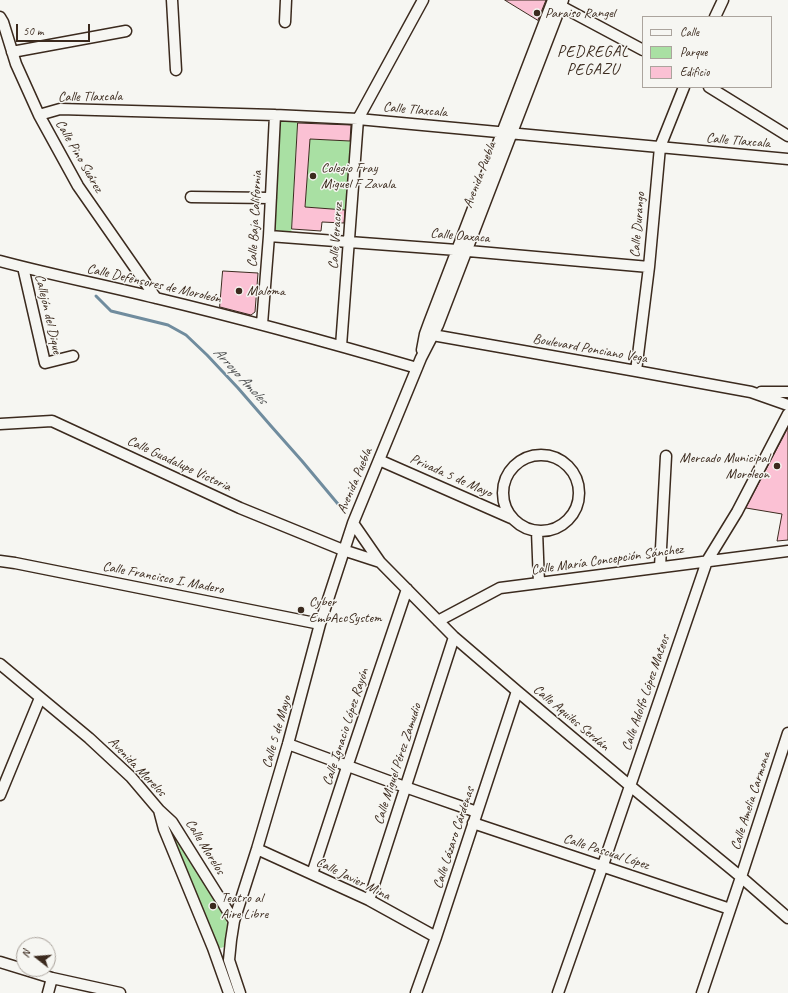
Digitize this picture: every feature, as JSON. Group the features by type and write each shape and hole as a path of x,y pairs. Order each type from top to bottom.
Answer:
{"street":[{"path":"172,0 176,70"},
{"path":"285,22 286,0"},
{"name":"Calle Veracruz","path":"341,346 358,119 423,0"},
{"path":"715,16 723,0"},
{"path":"556,1 642,49"},
{"name":"Avenida Puebla","path":"344,550 353,523 421,358 556,1"},
{"name":"Calle Pino Suárez","path":"0,16 16,64 39,115 78,186 156,298"},
{"path":"12,52 126,31"},
{"name":"Calle Durango","path":"636,371 660,147 684,88"},
{"path":"711,88 788,136"},
{"name":"Calle Tlaxcala","path":"39,115 60,109 275,114 358,119 788,159"},
{"name":"Calle Baja California","path":"262,324 269,236 275,114"},
{"path":"191,197 271,198"},
{"name":"Calle Oaxaca","path":"269,236 462,250 648,266"},
{"name":"Calle Defensores de Moroleón","path":"0,261 262,324 417,368"},
{"name":"Callejón del Dique","path":"23,267 44,363 73,356"},
{"name":"Boulevard Ponciano Vega","path":"429,335 750,392 788,404"},
{"name":"Boulevard Ponciano Vega","path":"750,392 788,392"},
{"name":"Calle Adolfo López Mateos","path":"558,993 706,561 737,512 788,414"},
{"name":"Calle Guadalupe Victoria","path":"0,424 52,421 240,508 344,550"},
{"name":"Privada 5 de Mayo","path":"379,460 512,518 522,526 537,531 550,531 566,523 574,515 579,503 579,489 575,476 568,467 557,460 546,456 534,456 522,460 512,467 508,472 502,486 502,497 505,508 512,518"},
{"path":"660,567 666,456"},
{"name":"Calle Aquiles Serdán","path":"353,523 380,562 454,637 788,918"},
{"path":"537,531 539,583"},
{"name":"Calle Aquiles Serdán","path":"344,550 380,562"},
{"name":"Calle 5 de Mayo","path":"234,921 288,744 320,624 344,550"},
{"name":"Calle María Concepción Sánchez","path":"438,621 500,588 788,551"},
{"name":"Calle Francisco I. Madero","path":"0,561 320,624"},
{"name":"Calle Ignacio López Rayón","path":"312,874 406,589"},
{"name":"Calle Miguel Pérez Zamudio","path":"369,900 454,637"},
{"name":"Avenida Morelos","path":"0,664 89,738 131,777 159,810 164,829 213,948 229,993"},
{"name":"Calle Lázaro Cárdenas","path":"416,993 436,937 517,691"},
{"path":"0,796 4,776 40,698"},
{"name":"Calle Amelia Carmona","path":"702,993 788,733"},
{"path":"288,744 477,812"},
{"name":"Calle Morelos","path":"159,810 172,822 234,921"},
{"name":"Calle Pascual López","path":"473,823 603,865 730,909"},
{"name":"Calle Javier Mina","path":"257,849 369,900 436,937"},
{"path":"234,921 230,940 229,960 240,993"},
{"path":"213,948 220,950 227,947 230,940"},
{"path":"0,962 52,978 120,993"},
{"path":"48,993 52,978"}],"green space":[{"path":"275,115 298,116 291,238 269,236"},
{"path":"310,139 357,141 352,211 305,207"},
{"path":"169,824 226,919 230,938 226,946 221,948 214,946 206,928"}],"building":[{"name":"Paraiso Rangel","path":"505,0 546,0 538,20"},
{"path":"298,123 351,125 350,141 310,139 305,207 345,210 344,223 322,222 321,231 292,229"},
{"name":"Maloma","path":"223,271 258,273 255,312 251,315 220,307"},
{"name":"Mercado Municipal Moroleon","path":"788,428 788,540 777,541 782,514 746,508"}],"waterway":[{"name":"Arroyo Amoles","path":"96,296 111,311 168,325 186,335 238,388 343,510"}],"place":[{"name":"Paraiso Rangel","path":"537,13"},
{"name":"Colegio Fray Miguel F Zavala","path":"313,176"},
{"name":"Maloma","path":"239,291"},
{"name":"Mercado Municipal Moroleon","path":"777,466"},
{"name":"Cyber EmbAccSystem","path":"301,610"},
{"name":"Teatro al Aire Libre","path":"213,906"}],"district":[{"name":"PEDREGAL PEGAZU","path":"593,61"}]}
